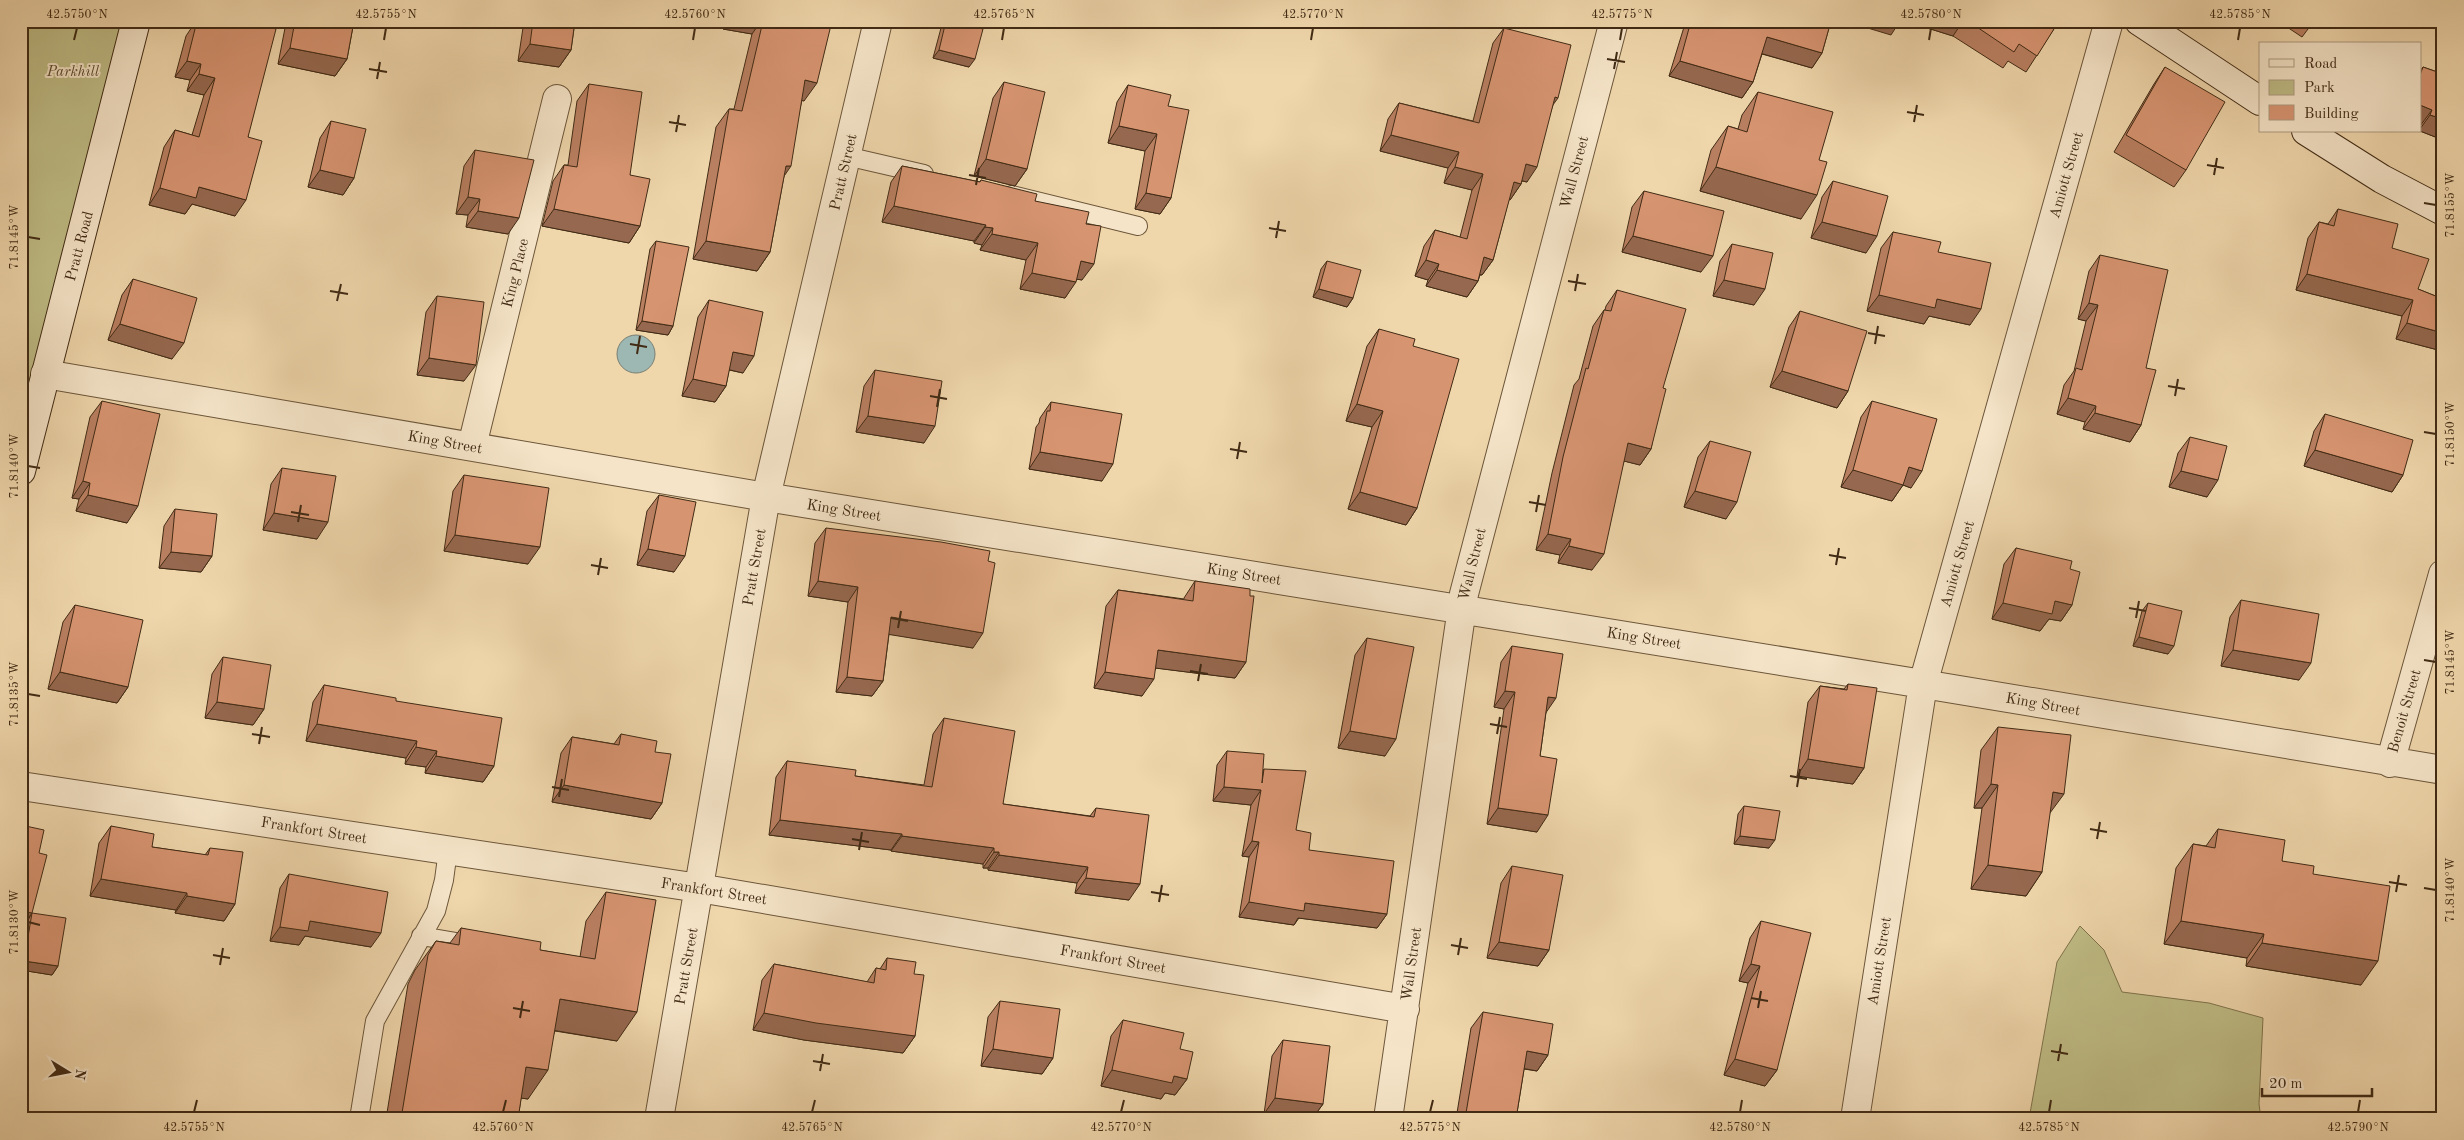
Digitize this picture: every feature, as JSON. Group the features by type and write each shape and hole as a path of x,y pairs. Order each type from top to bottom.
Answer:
{"street":[{"name":"Pratt Road","path":"21,471 136,21"},
{"name":"Pratt Street","path":"659,1119 766,497 878,21"},
{"name":"Wall Street","path":"1388,1119 1464,594 1614,21"},
{"name":"Amiott Street","path":"1855,1119 1923,684 2109,21"},
{"path":"2139,21 2259,100"},
{"name":"King Place","path":"472,446 557,99"},
{"path":"2308,132 2382,179 2443,211"},
{"name":"King Street","path":"45,374 766,497 1923,684 2390,763 2443,770"},
{"name":"Benoit Street","path":"2390,763 2443,574"},
{"name":"Frankfort Street","path":"21,786 699,888 1405,1009"}],"lane":[{"path":"846,156 940,178"},
{"path":"997,192 1138,226"},
{"path":"359,1119 376,1021 436,911 444,880 448,850"},
{"path":"421,936 495,948"}],"green space":[{"name":"Parkhill","path":"21,21 136,21 21,471"},
{"path":"2080,926 2104,950 2122,992 2209,1003 2263,1018 2259,1104 2261,1119 2029,1119 2057,962"}],"water":[{"path":"636,335 650,340 655,354 650,368 636,373 622,368 617,354 622,340"}],"building":[{"path":"197,21 217,24 218,21 246,21 276,29 248,137 262,141 246,200 199,187 196,198 160,188 175,130 199,137 215,78 199,74 201,64 187,61"},
{"path":"295,21 354,21 347,59 290,48"},
{"path":"533,21 575,21 571,50 530,44"},
{"path":"763,21 829,21 828,24 831,25 817,83 805,80 791,166 786,166 770,252 706,241 729,109 742,111"},
{"path":"946,21 983,29 975,59 939,50"},
{"path":"1691,21 1831,21 1822,53 1767,37 1753,82 1680,61"},
{"path":"1968,21 2059,21 2037,56 2019,44 2014,52"},
{"path":"1504,28 1571,45 1558,98 1555,97 1537,167 1526,164 1521,184 1514,182 1493,260 1484,257 1478,281 1437,270 1439,264 1426,260 1435,230 1467,239 1483,174 1455,167 1459,152 1391,135 1399,103 1479,123"},
{"path":"2165,67 2225,102 2186,170 2126,135"},
{"path":"2423,67 2443,74 2443,119 2430,115 2432,110 2422,106"},
{"path":"1004,82 1045,92 1027,169 986,159"},
{"path":"589,84 642,92 630,175 650,179 640,226 554,209 564,165 577,167"},
{"path":"1128,85 1171,95 1168,106 1189,110 1171,198 1146,193 1157,134 1119,126"},
{"path":"1758,92 1833,112 1819,160 1827,162 1817,195 1716,167 1728,126 1747,132"},
{"path":"331,121 366,129 354,178 320,170"},
{"path":"475,150 534,160 519,218 478,211 480,199 468,197"},
{"path":"902,166 980,182 981,180 1037,194 1035,201 1089,212 1086,224 1101,226 1094,264 1081,261 1076,282 1032,273 1038,243 992,234 993,228 985,227 986,225 894,206"},
{"path":"1833,181 1888,196 1877,236 1822,222"},
{"path":"1644,191 1724,211 1713,256 1633,236"},
{"path":"2338,209 2398,224 2392,248 2429,259 2418,289 2443,299 2443,333 2407,323 2413,300 2307,274 2319,222 2334,226"},
{"path":"1893,232 1941,242 1938,252 1991,263 1981,309 1937,299 1935,308 1879,295"},
{"path":"656,241 689,247 673,326 642,321"},
{"path":"1732,244 1773,253 1765,289 1724,280"},
{"path":"2100,255 2168,270 2146,368 2156,370 2141,425 2095,413 2096,406 2068,398 2076,368 2082,370 2098,305 2089,303"},
{"path":"1327,261 1361,270 1353,298 1319,289"},
{"path":"133,279 197,298 184,343 120,324"},
{"path":"1617,290 1686,309 1663,388 1666,389 1651,449 1628,443 1604,554 1569,546 1571,539 1548,534 1563,457 1586,368 1588,369 1604,310 1611,311"},
{"path":"437,296 484,302 476,365 429,358"},
{"path":"709,300 763,312 754,356 733,352 726,386 693,379"},
{"path":"1800,311 1867,331 1848,391 1782,371"},
{"path":"1379,329 1415,339 1413,346 1459,359 1417,508 1360,492 1383,411 1357,404"},
{"path":"875,370 942,381 935,426 868,416"},
{"path":"102,401 160,414 138,506 88,495 90,483 83,481"},
{"path":"1872,401 1937,419 1922,471 1909,467 1903,485 1853,470"},
{"path":"1051,402 1122,414 1113,464 1040,452 1047,411 1050,411"},
{"path":"2325,414 2413,440 2403,475 2315,450"},
{"path":"2190,437 2227,446 2218,480 2181,471"},
{"path":"1710,441 1751,452 1737,502 1695,491"},
{"path":"282,468 336,476 328,522 274,513"},
{"path":"464,475 549,488 540,547 455,535"},
{"path":"659,495 696,502 685,556 648,549"},
{"path":"175,509 217,514 212,556 171,552"},
{"path":"826,528 941,542 990,551 988,561 995,563 983,633 891,617 883,681 847,677 858,587 818,581"},
{"path":"2016,548 2072,561 2070,569 2080,572 2072,605 2055,601 2052,614 2003,603"},
{"path":"1195,581 1250,589 1250,596 1254,596 1246,662 1158,650 1154,679 1105,672 1118,590 1193,601"},
{"path":"2241,600 2319,614 2311,663 2233,650"},
{"path":"2148,603 2182,611 2174,646 2139,637"},
{"path":"75,605 143,620 128,687 60,672"},
{"path":"1367,638 1414,647 1396,739 1350,731"},
{"path":"1512,646 1563,654 1556,698 1548,697 1540,756 1557,759 1548,815 1498,808 1515,692 1505,691"},
{"path":"223,657 271,665 264,709 217,702"},
{"path":"1848,684 1877,688 1864,768 1808,759 1820,686 1847,690"},
{"path":"324,685 396,698 396,701 502,718 494,766 436,756 437,751 416,747 417,741 317,724"},
{"path":"944,718 1015,731 1003,804 1094,817 1096,808 1149,815 1140,884 1086,878 1088,867 999,855 999,852 994,852 994,848 902,836 902,834 780,820 787,761 856,770 855,776 932,787"},
{"path":"1998,727 2071,735 2064,794 2053,792 2042,872 1988,865 1998,785 1991,784"},
{"path":"621,734 657,741 655,752 671,754 662,803 564,785 572,737 619,745"},
{"path":"1227,751 1264,754 1262,783 1264,769 1306,771 1296,830 1311,833 1309,850 1394,861 1387,914 1305,903 1304,911 1249,902 1259,842 1252,841 1261,790 1224,787"},
{"path":"1744,806 1780,811 1775,840 1740,836"},
{"path":"21,825 44,830 39,853 47,855 32,913 21,911"},
{"path":"111,826 154,834 152,847 208,855 210,848 243,852 235,904 187,896 187,893 101,879"},
{"path":"2218,829 2285,840 2282,861 2314,866 2313,874 2390,886 2378,961 2262,943 2264,934 2181,921 2193,844 2215,848"},
{"path":"1512,866 1563,875 1549,950 1499,942"},
{"path":"289,874 388,892 381,933 310,921 308,931 280,927"},
{"path":"606,892 656,900 637,1012 560,999 548,1070 526,1067 518,1119 401,1119 428,955 436,941 459,945 461,928 541,942 540,950 595,959"},
{"path":"32,913 66,918 58,966 24,961"},
{"path":"1761,921 1811,933 1777,1070 1735,1059 1760,966 1751,964"},
{"path":"887,958 916,962 914,974 924,975 915,1036 816,1023 764,1013 774,964 874,983 876,968 886,970"},
{"path":"1000,1001 1060,1009 1053,1058 993,1049"},
{"path":"1483,1012 1553,1024 1548,1055 1527,1051 1516,1119 1465,1119"},
{"path":"1123,1020 1184,1033 1180,1049 1193,1052 1187,1079 1174,1076 1172,1083 1112,1070"},
{"path":"1283,1040 1330,1046 1323,1104 1275,1098"}]}
